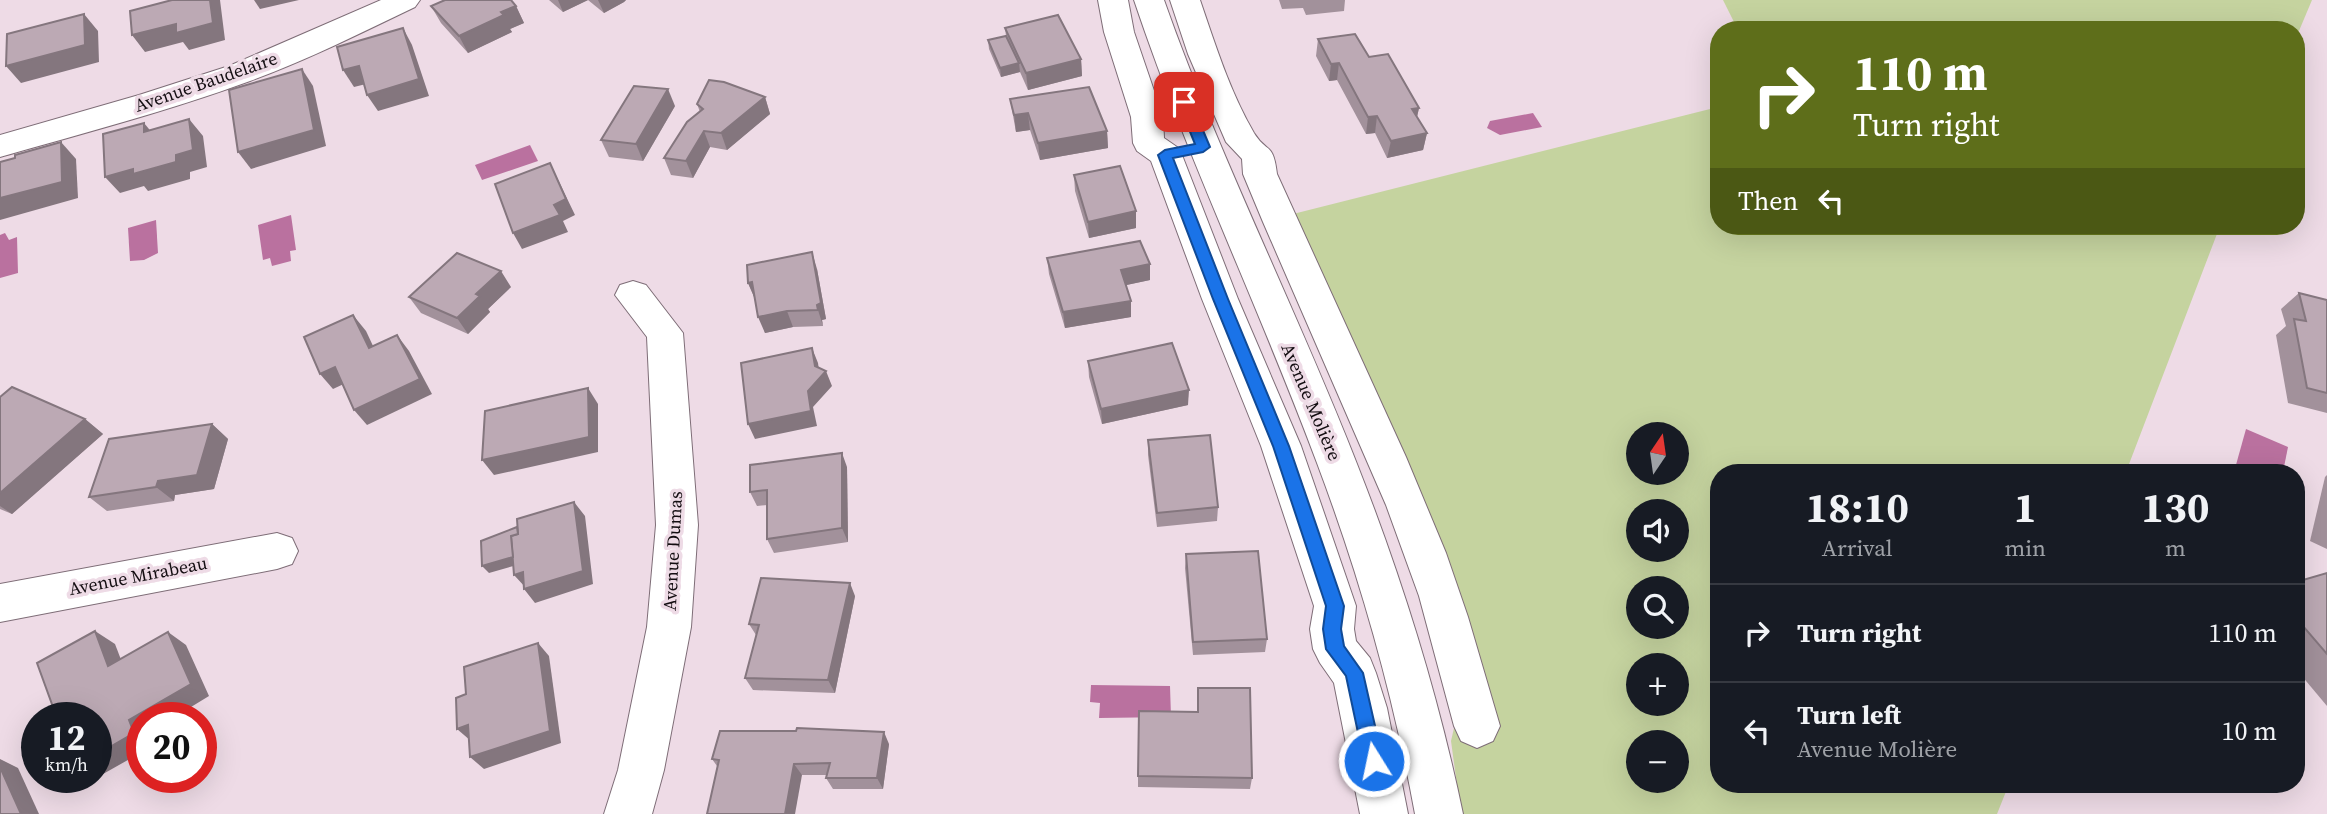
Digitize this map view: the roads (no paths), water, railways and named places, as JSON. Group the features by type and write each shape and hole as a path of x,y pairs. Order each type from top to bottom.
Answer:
{"street":[{"name":"Avenue Baudelaire","path":"0,146 181,93 242,72 329,37 405,0"},
{"path":"1113,0 1123,43 1145,109 1149,144 1165,155 1220,299 1281,446 1335,606 1332,629 1335,649 1354,673 1364,708 1384,814"},
{"name":"Avenue Molière","path":"1149,0 1175,79 1336,461 1380,582 1405,668 1439,814"},
{"path":"1185,0 1203,54 1242,142 1258,155 1260,174 1291,248 1389,462 1426,555 1477,726"},
{"path":"1165,155 1242,142"},
{"name":"Avenue Dumas","path":"628,814 641,770 667,639 677,525 665,332 633,295"},
{"name":"Avenue Mirabeau","path":"0,603 276,551"},
{"path":"1354,673 1458,662"}]}
